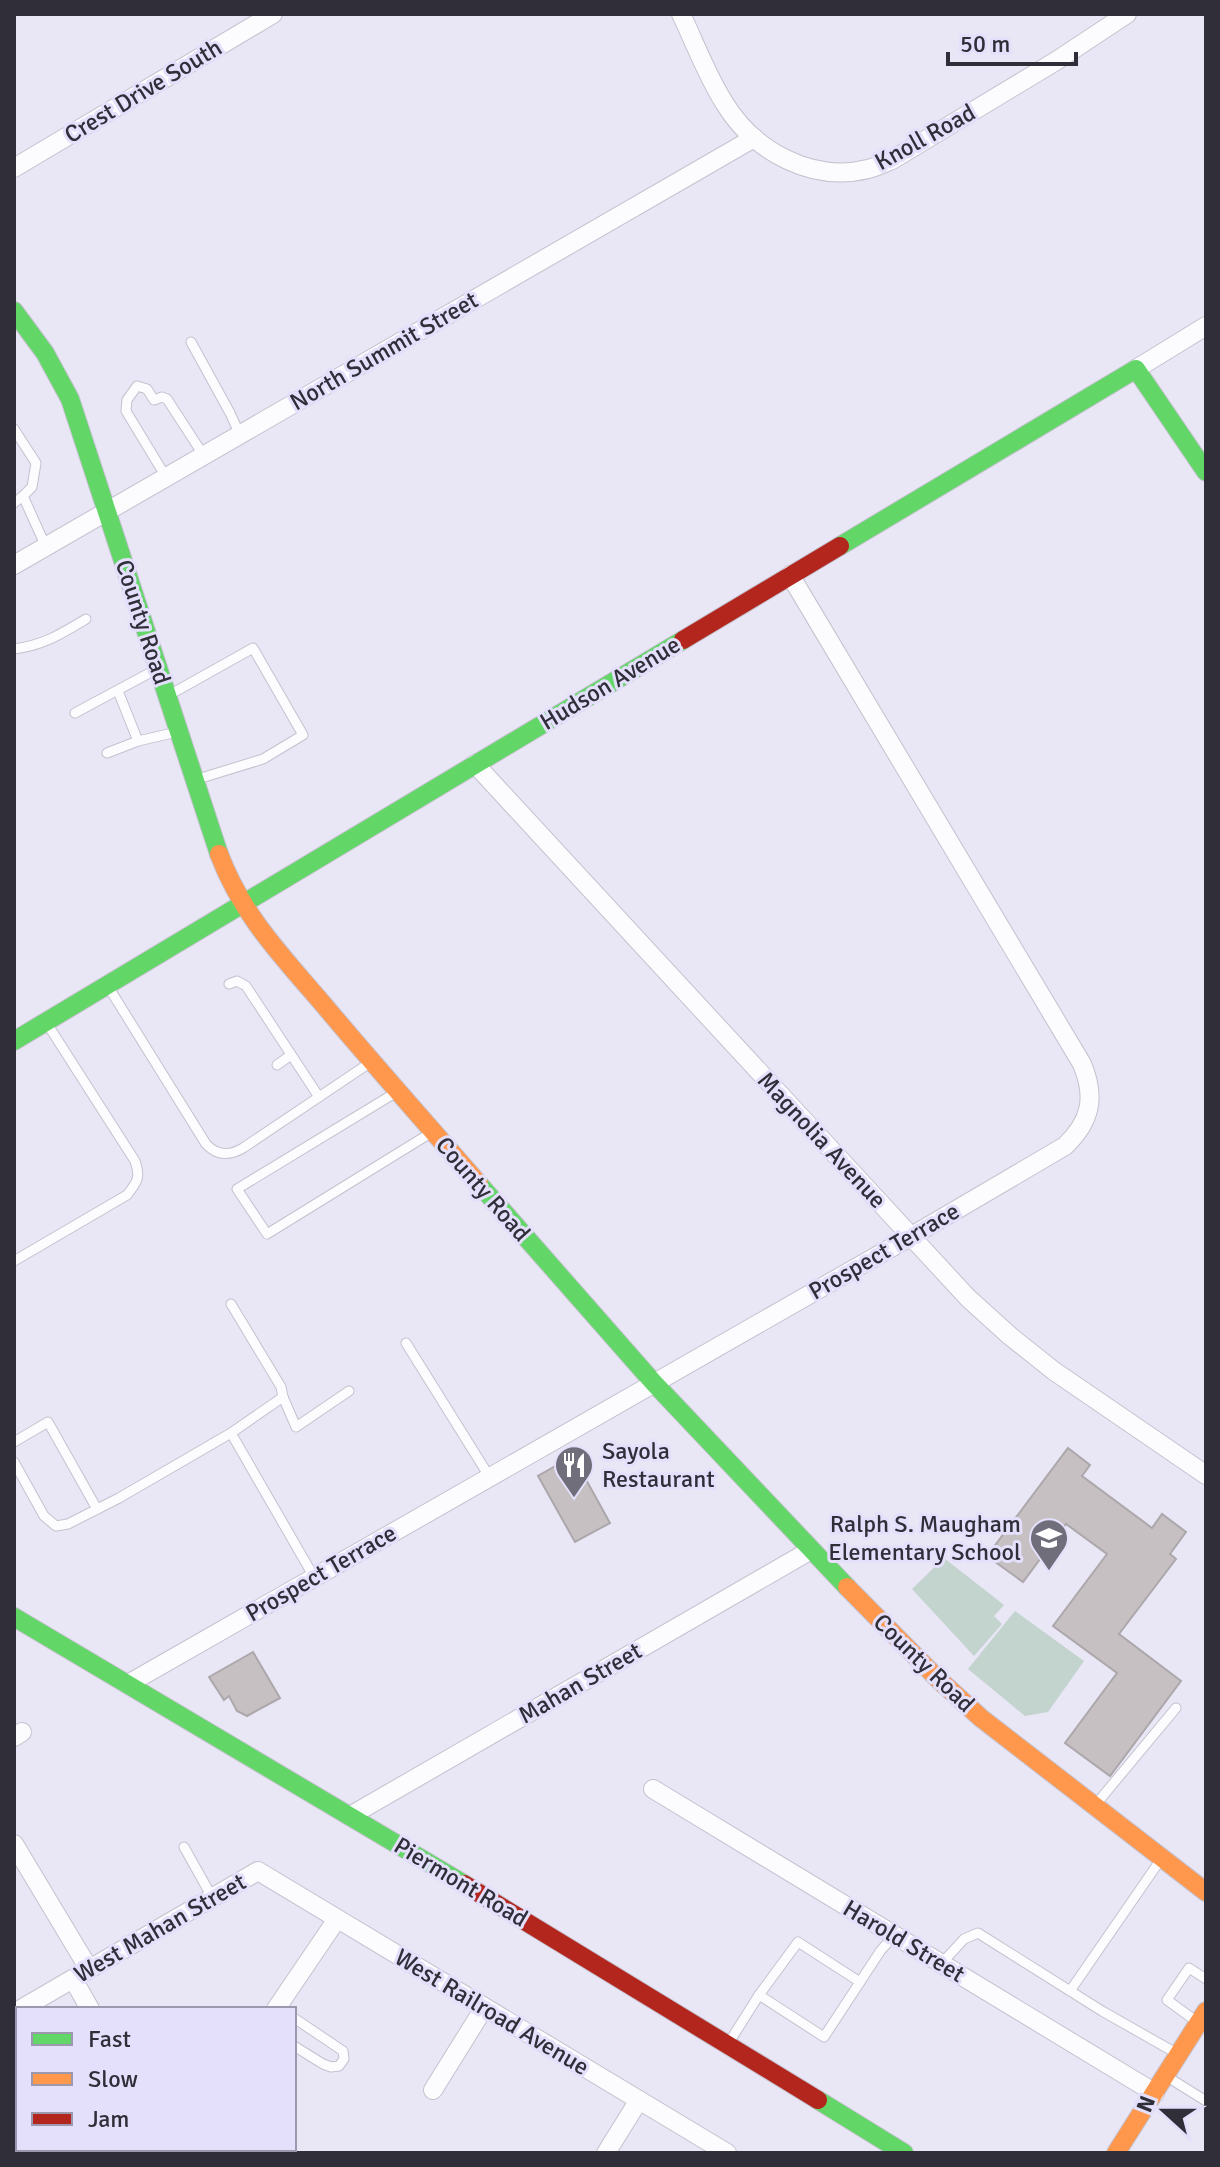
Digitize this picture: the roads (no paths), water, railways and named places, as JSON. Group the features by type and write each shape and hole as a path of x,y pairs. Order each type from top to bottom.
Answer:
{"street":[{"name":"Crest Drive South","path":"14,168 273,14"},
{"name":"Knoll Road","path":"681,14 723,102 754,138 779,156 799,165 820,171 845,172 868,169 892,160 1056,61 1127,14"},
{"name":"North Summit Street","path":"14,565 754,138"},
{"name":"County Road","path":"14,311 20,331 55,367 70,399 220,857 242,904 261,931 653,1382 811,1550 937,1678 981,1718 1206,1892"},
{"name":"Hudson Avenue","path":"14,1041 1206,326"},
{"path":"1136,369 1206,472"},
{"name":"Prospect Terrace","path":"128,1684 1065,1146 1084,1122 1089,1108 1088,1078 1074,1050 790,575"},
{"name":"Magnolia Avenue","path":"475,764 968,1298 1054,1371 1206,1475"},
{"name":"Mahan Street","path":"350,1816 811,1550"},
{"name":"Piermont Road","path":"14,1617 536,1926 904,2153"},
{"name":"Harold Street","path":"653,1789 1155,2093"},
{"path":"14,1844 89,1969"},
{"name":"West Mahan Street","path":"25,2007 258,1871"},
{"name":"West Railroad Avenue","path":"258,1871 727,2153"},
{"path":"278,2007 337,1919"},
{"path":"73,1979 89,2007"},
{"path":"433,2090 484,2008"},
{"path":"1116,2153 1202,2017"},
{"path":"606,2153 639,2100"}],"lane":[{"path":"191,342 240,435"},
{"path":"166,477 126,411 127,400 137,386 147,389 154,400 167,399 204,456"},
{"path":"14,429 36,463 32,487 14,503"},
{"path":"23,496 46,547"},
{"path":"14,649 50,640 86,619"},
{"path":"167,696 253,648 303,735 263,759 194,780"},
{"path":"75,713 158,669"},
{"path":"118,691 138,741"},
{"path":"107,753 138,741 179,731"},
{"path":"229,984 237,981 246,986 319,1097"},
{"path":"107,985 211,1150 218,1154 234,1154 372,1062"},
{"path":"14,1261 127,1195 139,1172 46,1022"},
{"path":"277,1065 291,1055"},
{"path":"398,1091 237,1189 267,1234 433,1131"},
{"path":"231,1304 281,1387 296,1427 349,1391"},
{"path":"406,1343 489,1476"},
{"path":"14,1462 44,1516 56,1526 68,1524 231,1433 283,1397"},
{"path":"14,1442 48,1422 97,1509"},
{"path":"231,1433 314,1577"},
{"path":"1095,1806 1176,1708"},
{"path":"184,1847 212,1897"},
{"path":"1070,1991 1162,1858"},
{"path":"942,1963 964,1939 978,1933 1179,2055"},
{"path":"759,1995 824,2037 881,1950 895,1935"},
{"path":"728,2045 759,1995 798,1942 860,1982"},
{"path":"1202,2017 1167,2000 1189,1968 1206,1979"},
{"path":"296,2019 343,2051 344,2059 339,2066 331,2067 296,2047"},
{"path":"1166,2076 1206,2101"}],"place":[{"name":"Sayola Restaurant","path":"574,1499"},
{"name":"Ralph S. Maugham Elementary School","path":"1049,1572"}]}
